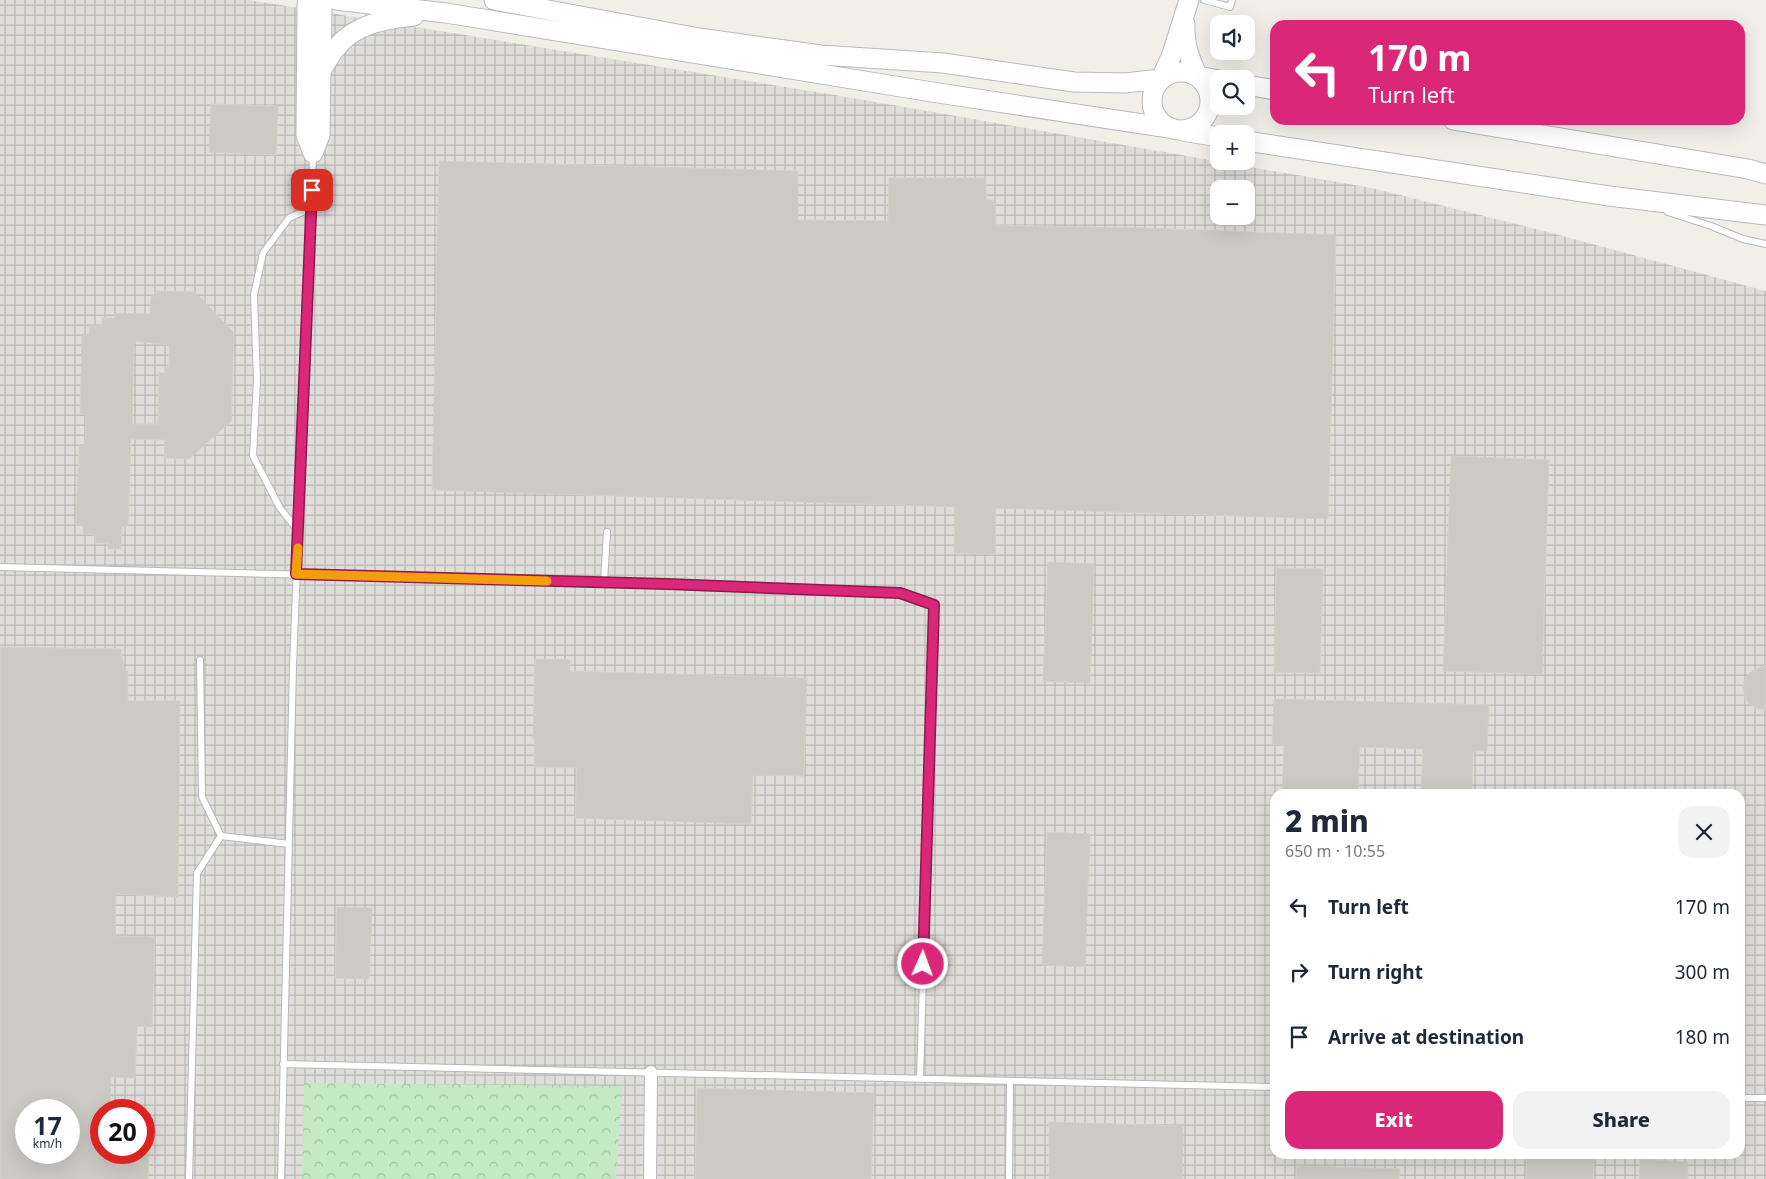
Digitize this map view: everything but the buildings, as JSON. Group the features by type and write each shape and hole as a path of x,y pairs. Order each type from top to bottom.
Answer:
{"main road":[{"path":"494,0 699,38 821,55 943,63 1074,82 1125,84 1161,79"},
{"path":"321,2 444,12 1210,135"},
{"path":"313,153 320,135 321,2"},
{"path":"313,153 306,135 321,2"},
{"path":"1161,79 1172,54 1188,4"},
{"path":"1188,4 1185,34 1187,47 1190,60 1198,76 1205,83 1209,92 1211,101 1209,111 1197,126 1188,130 1174,129 1160,122 1154,115 1152,96 1155,86 1170,73 1179,71 1189,72 1198,76 1210,78"},
{"path":"321,71 336,48 354,32 366,26 403,17 444,12"},
{"path":"1255,87 1270,89"},
{"path":"1483,125 1748,169 1766,174"},
{"path":"1255,142 1609,196 1766,215"}],"street":[{"path":"650,1179 651,1072"}],"lane":[{"path":"1204,0 1230,7 1232,0"},
{"path":"281,1179 296,574 313,153"},
{"path":"1609,196 1679,215 1743,239 1766,244"},
{"path":"298,531 280,508 253,456 257,380 254,295 263,253 289,218 311,208"},
{"path":"604,582 607,532"},
{"path":"0,567 604,582 900,593 934,605 920,1079"},
{"path":"200,660 202,797 220,836"},
{"path":"220,836 289,844"},
{"path":"189,1179 198,873 220,836"},
{"path":"283,1064 1270,1087"},
{"path":"1009,1179 1010,1081"},
{"path":"1745,1098 1766,1098"}],"shaded area":[{"path":"0,0 249,0 835,95 1210,160 1210,170 1255,170 1255,168 1372,188 1548,232 1766,291 1766,1179 0,1179"}],"green space":[{"path":"304,1083 622,1086 616,1179 302,1179"}],"slow traffic":[{"path":"298,548 296,574 547,581"}],"route":[{"path":"312,190 296,574 667,584 900,593 934,605 923,964"}]}
